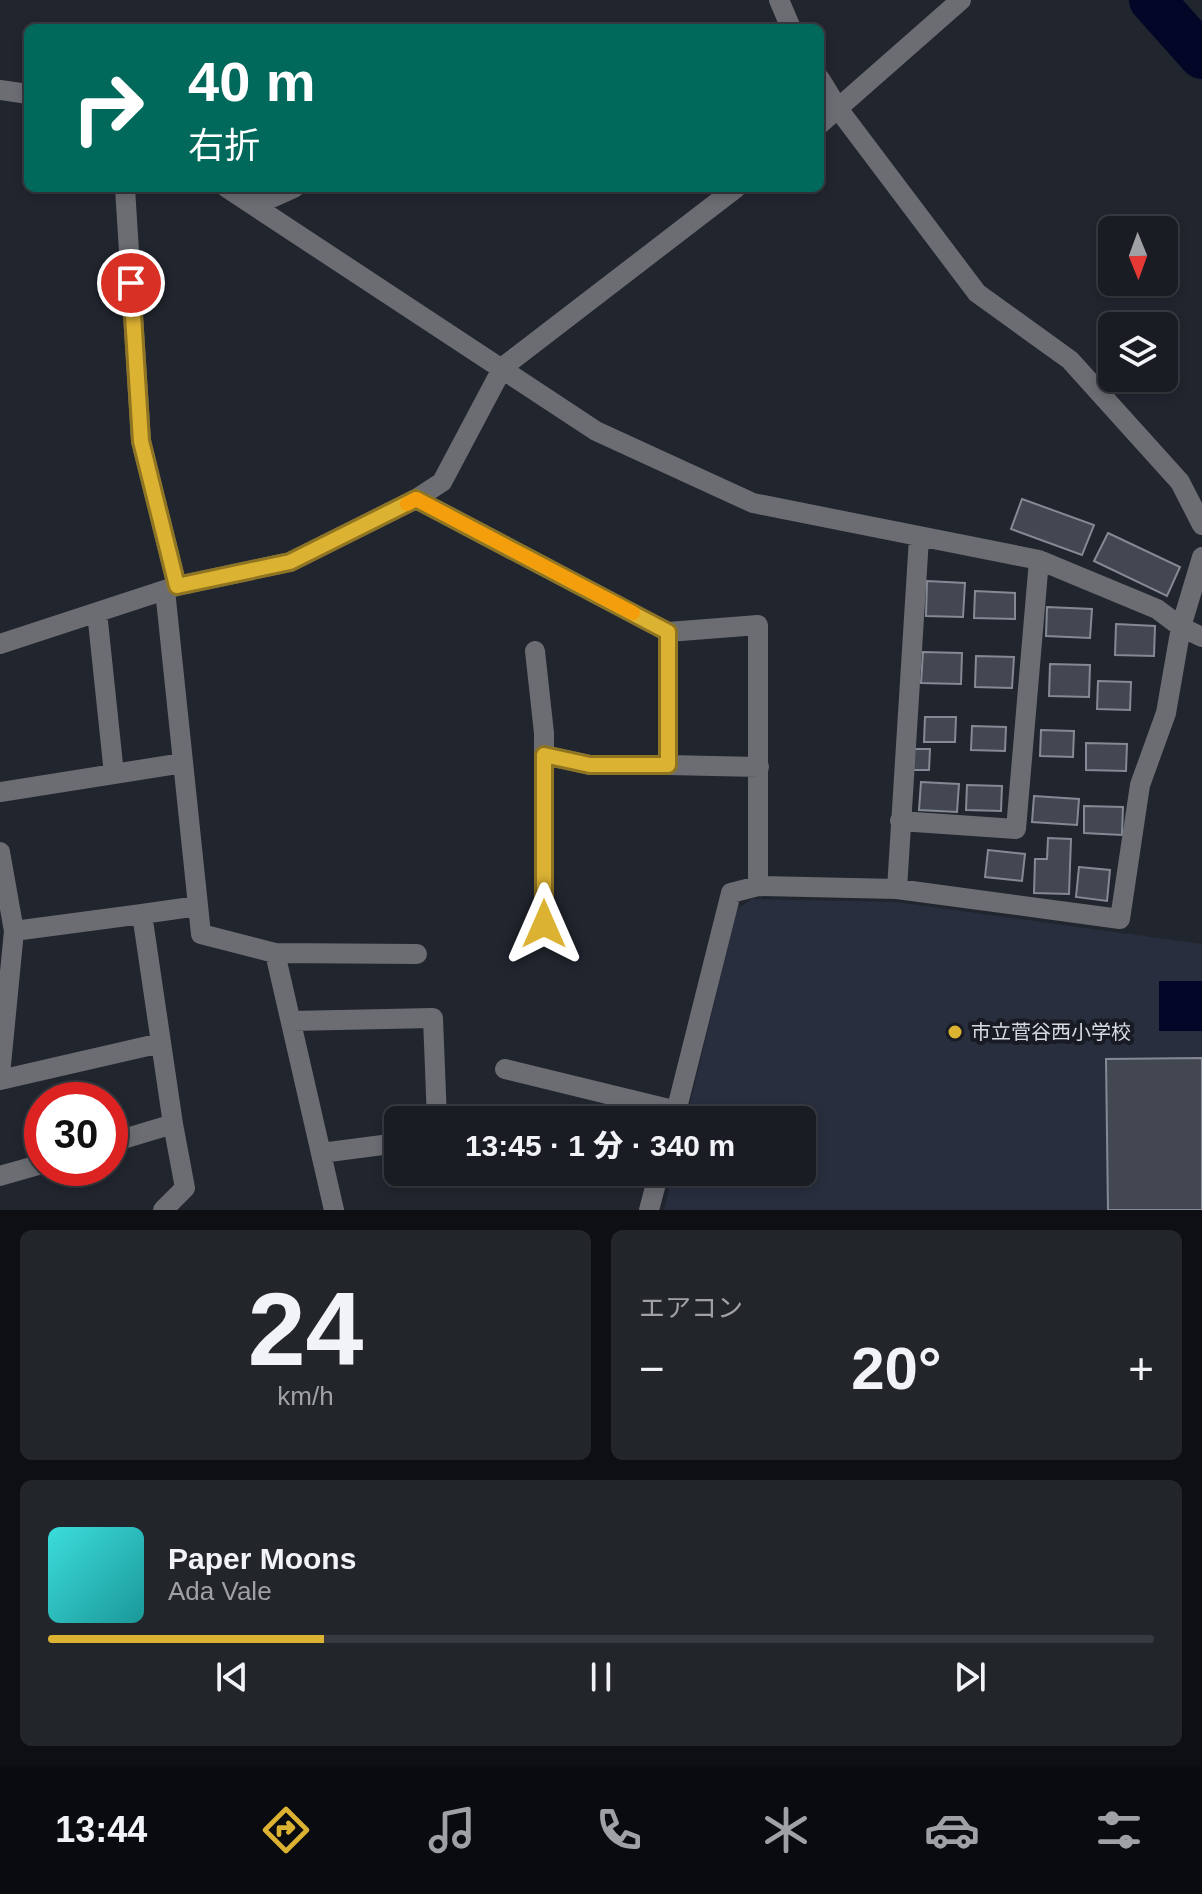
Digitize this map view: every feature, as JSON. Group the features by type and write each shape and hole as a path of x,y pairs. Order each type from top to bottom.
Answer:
{"street":[{"path":"779,0 789,24"},
{"path":"824,121 961,0"},
{"path":"824,86 839,110 977,293 1070,360 1180,482 1202,525"},
{"path":"0,90 24,93"},
{"path":"125,192 141,441 171,588 183,763 201,934 275,953 417,954"},
{"path":"233,192 596,431 753,503 1039,560 1157,609 1181,627 1202,637"},
{"path":"254,206 285,192"},
{"path":"0,644 171,588 290,562 416,499 442,482 503,367 731,192"},
{"path":"416,499 668,632 758,625 758,886"},
{"path":"897,889 919,538"},
{"path":"678,1106 731,893 758,886 897,889 1120,919 1140,785 1166,713 1181,627 1202,557"},
{"path":"900,821 1016,829 1039,560"},
{"path":"97,612 114,774"},
{"path":"668,632 668,765"},
{"path":"535,651 544,755 544,924"},
{"path":"544,755 590,765 759,767"},
{"path":"0,792 183,763"},
{"path":"0,852 14,931 0,1078 161,1043"},
{"path":"14,931 198,906"},
{"path":"142,914 185,1188 163,1210"},
{"path":"275,953 334,1210"},
{"path":"291,1021 433,1018 436,1106"},
{"path":"505,1069 643,1106"},
{"path":"128,1138 173,1124"},
{"path":"321,1153 384,1145"},
{"path":"0,1176 24,1169"},
{"path":"649,1210 655,1186"}],"shaded area":[{"name":"市立菅谷西小学校","path":"752,899 896,902 1202,944 1202,1210 664,1210 670,1186 816,1186 816,1106 689,1106 737,909"}],"water":[{"path":"1159,981 1202,981 1202,1031 1159,1031"}],"building":[{"path":"1022,499 1094,525 1082,555 1011,529"},
{"path":"1108,533 1180,567 1167,596 1094,561"},
{"path":"927,581 965,583 963,617 926,616"},
{"path":"975,591 1015,593 1015,619 974,618"},
{"path":"1047,607 1092,609 1090,638 1046,636"},
{"path":"1116,624 1155,626 1154,656 1115,655"},
{"path":"923,652 962,653 961,684 921,683"},
{"path":"976,656 1014,657 1012,688 975,687"},
{"path":"1050,664 1090,665 1089,697 1049,696"},
{"path":"1098,681 1131,682 1130,710 1097,709"},
{"path":"925,717 956,717 955,742 924,742"},
{"path":"972,726 1006,727 1005,751 971,750"},
{"path":"1041,730 1074,731 1073,757 1040,756"},
{"path":"1086,743 1127,744 1126,771 1086,770"},
{"path":"914,749 930,749 929,770 913,770"},
{"path":"921,782 959,784 957,812 919,810"},
{"path":"967,785 1002,786 1001,811 966,810"},
{"path":"1034,796 1079,799 1077,825 1032,822"},
{"path":"1084,806 1123,807 1122,835 1084,833"},
{"path":"1048,838 1071,839 1069,894 1034,893 1035,859 1047,859"},
{"path":"988,850 1025,854 1022,881 985,877"},
{"path":"1079,867 1110,870 1107,901 1076,897"},
{"path":"1202,1058 1202,1210 1108,1210 1106,1059"}],"waterway":[{"path":"1152,0 1202,56"}],"slow traffic":[{"path":"407,504 416,499 633,613"}],"place":[{"name":"市立菅谷西小学校","path":"955,1032"}],"route":[{"path":"131,283 141,441 177,586 290,562 416,499 668,632 668,765 590,765 544,755 544,924"}]}
